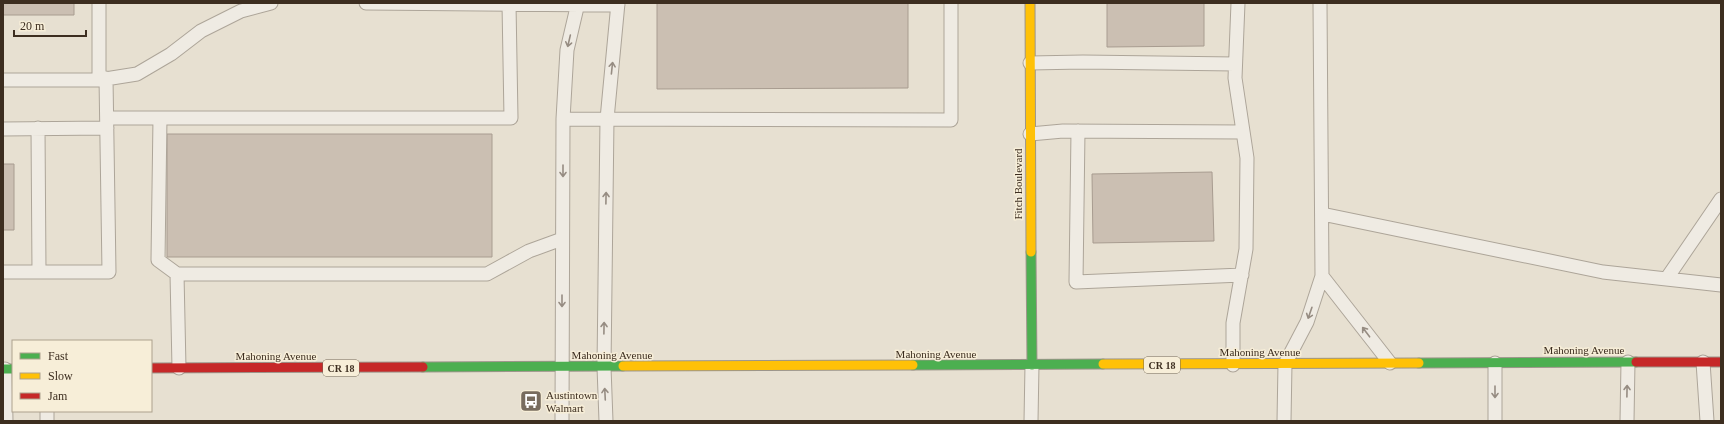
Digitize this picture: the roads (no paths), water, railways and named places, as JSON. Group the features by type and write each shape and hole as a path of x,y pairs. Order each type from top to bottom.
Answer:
{"main road":[{"name":"Fitch Boulevard","path":"1030,3 1032,365"},
{"name":"Mahoning Avenue","path":"152,368 1721,362"}],"lane":[{"path":"3,272 109,272 107,123 99,3"},
{"path":"3,80 103,79 136,74 171,54 201,31 241,11 271,3"},
{"path":"366,3 618,4 607,119 604,367 606,421"},
{"path":"563,119 951,120 951,3"},
{"path":"1233,364 1233,323 1246,249 1247,212 1247,158 1235,78 1238,3"},
{"path":"1284,421 1285,364 1306,322 1322,276 1320,3"},
{"path":"3,129 38,128 160,118 511,118 509,4"},
{"path":"562,421 563,119 567,50 577,4"},
{"path":"1030,63 1083,62 1235,64"},
{"path":"160,118 158,260 177,274 488,274 529,251 562,239"},
{"path":"38,128 39,272"},
{"path":"1030,134 1078,131 1243,132"},
{"path":"1078,131 1076,282 1242,275"},
{"path":"1667,278 1721,199"},
{"path":"1322,214 1603,272 1721,284"},
{"path":"177,274 179,368"},
{"path":"1322,276 1390,363"},
{"path":"1495,362 1495,421"},
{"path":"1627,421 1628,362"},
{"path":"1702,362 1707,421"},
{"path":"1031,421 1032,365"},
{"path":"6,421 7,368"}],"place":[{"name":"Austintown Walmart","path":"531,401"}]}
